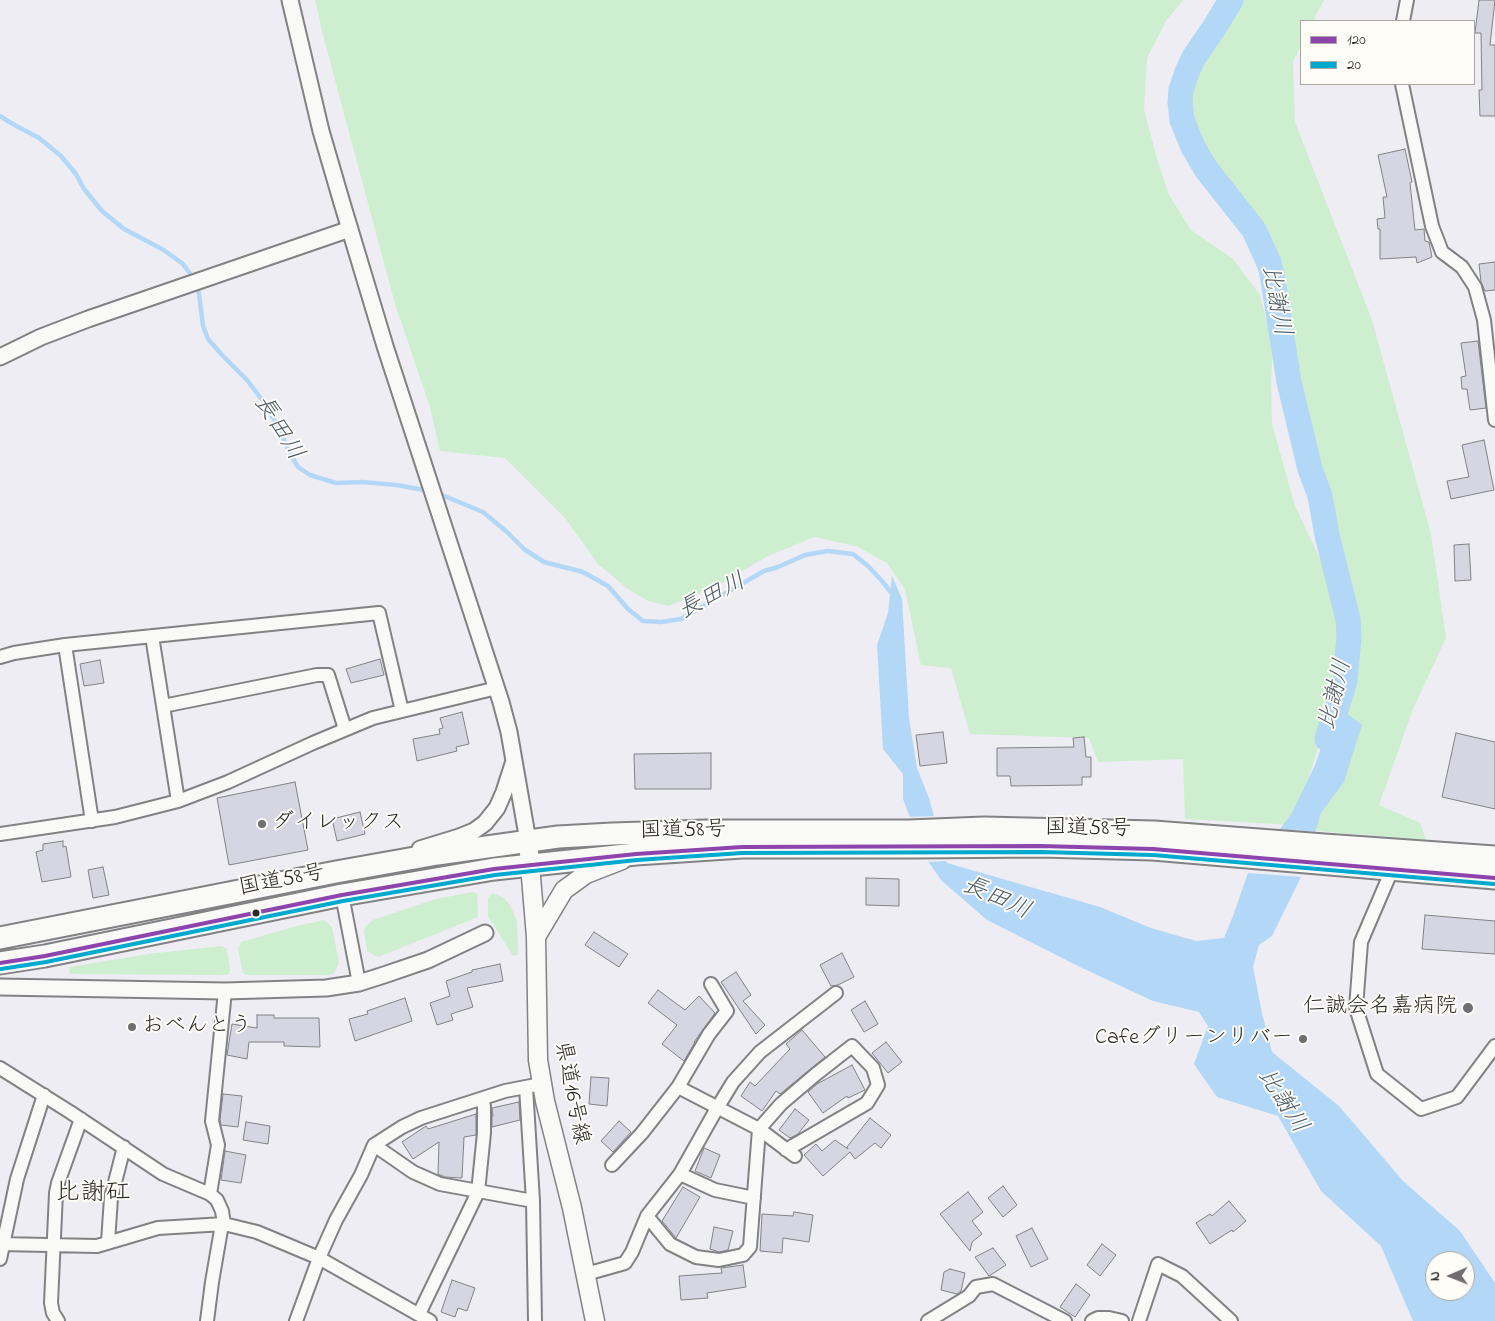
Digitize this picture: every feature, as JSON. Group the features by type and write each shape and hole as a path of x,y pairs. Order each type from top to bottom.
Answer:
{"highway":[{"name":"国道58号","path":"0,963 45,956 342,896 531,864 636,854 742,847 951,838 984,828 1154,832 1249,848 1396,860 1495,878"},
{"name":"国道58号","path":"0,936 392,862 528,841 584,835 706,831 912,839"},
{"name":"国道58号","path":"1396,860 1495,857"}],"main road":[{"name":"県道16号線","path":"528,841 536,937 536,1041 533,1085 572,1208 595,1321"},
{"path":"536,937 564,890 586,874 636,854"}],"street":[{"path":"290,0 321,131 385,346 497,688 509,732 528,841"},
{"path":"1403,20 1407,0"},
{"path":"1402,85 1427,204 1442,252 1462,266 1475,287 1484,320 1495,420"},
{"path":"0,357 41,337 88,319 350,229"},
{"path":"0,657 65,645 379,613 402,711"},
{"path":"152,636 178,801"},
{"path":"65,645 92,821"},
{"path":"163,706 317,675 328,675 345,729"},
{"path":"0,834 92,821 151,809 228,782 345,729 374,718 497,688"},
{"path":"392,862 426,846 445,842 474,831 485,823 498,808 514,760"},
{"path":"1396,860 1361,942 1356,1008 1377,1074 1421,1109 1457,1097 1495,1046"},
{"path":"342,896 358,983"},
{"path":"0,987 225,991 326,988 358,983 428,960 485,933"},
{"path":"612,1165 642,1134 678,1087 709,1034 727,1011 711,984"},
{"path":"210,1194 218,1145 212,1121 225,991"},
{"path":"586,1274 626,1263 647,1216 680,1174 733,1082 760,1052 836,993"},
{"path":"647,1216 670,1244 696,1257 719,1260 743,1255 750,1247 759,1129 788,1098 852,1046 873,1068 878,1085 867,1103 791,1153 759,1129 718,1106 678,1087"},
{"path":"0,1068 163,1174 210,1194 216,1200 222,1211 223,1224 207,1321"},
{"path":"296,1321 319,1258 374,1145 402,1127 421,1118 483,1098 533,1085 535,1321"},
{"path":"0,1259 1,1245 17,1179 44,1095"},
{"path":"1,1245 97,1246 158,1228 223,1224 257,1232 319,1258 425,1318 478,1192 484,1134 483,1098"},
{"path":"58,1321 53,1314 51,1303 58,1183 81,1119"},
{"path":"374,1145 413,1172 440,1184 533,1201"},
{"path":"108,1242 111,1198 124,1147"},
{"path":"680,1174 715,1190 754,1198"},
{"path":"1139,1321 1158,1264 1182,1276 1231,1321"},
{"path":"928,1321 969,1296 976,1287 993,1284 1065,1321"},
{"path":"1092,1321 1098,1318 1122,1321"}],"green space":[{"path":"315,0 1183,0 1166,21 1147,58 1144,110 1169,195 1191,230 1233,259 1260,295 1273,346 1271,383 1272,424 1295,506 1323,565 1345,621 1337,691 1293,825 1185,819 1183,759 1098,762 1089,738 970,734 951,668 921,665 905,589 887,563 856,546 814,537 766,557 719,585 669,606 648,601 628,589 598,564 565,518 505,458 440,451 430,407 395,304"},
{"path":"1232,0 1324,0 1314,20 1300,20 1300,47 1293,62 1295,122 1372,320 1431,534 1446,638 1413,709 1379,805 1420,823 1426,840 1294,829 1343,689 1348,619 1310,469 1286,359 1272,274 1254,230 1193,147 1180,102 1187,72"},
{"path":"473,892 477,894 478,917 378,957 367,951 364,931 366,926 373,920 436,899"},
{"path":"493,893 504,898 510,905 517,921 518,955 513,956 488,916 488,898"},
{"path":"324,920 332,927 339,963 334,973 329,975 246,975 243,973 238,949 241,942"},
{"path":"221,946 227,949 230,970 229,974 225,975 70,974 69,970 70,967 149,954"}],"water":[{"path":"892,576 902,599 909,718 917,768 929,798 947,863 1100,907 1151,928 1196,941 1224,938 1249,870 1292,813 1315,765 1336,705 1362,725 1344,782 1321,813 1301,877 1272,936 1259,945 1253,967 1262,1013 1272,1052 1339,1106 1403,1181 1460,1231 1473,1251 1425,1251 1425,1301 1475,1301 1475,1253 1495,1283 1495,1321 1413,1321 1381,1246 1321,1191 1278,1116 1217,1097 1194,1064 1208,1026 1199,1012 1153,1001 987,920 942,881 925,857 903,799 903,774 883,749 877,645 888,613"}],"pier":[{"path":"937,816 949,861 926,862 907,817"},
{"path":"1277,829 1318,832 1304,877 1247,873 1247,868"}],"building":[{"path":"1479,0 1495,0 1490,45 1495,45 1495,116 1480,116 1479,90 1482,90 1481,33 1475,33"},
{"path":"1405,149 1412,182 1410,183 1415,230 1424,229 1425,241 1429,242 1432,257 1417,263 1416,257 1380,259 1380,229 1378,229 1377,219 1385,218 1383,197 1387,197 1378,155"},
{"path":"1495,262 1495,290 1485,291 1481,282 1479,264"},
{"path":"1478,341 1486,408 1470,410 1467,389 1462,389 1461,377 1466,376 1461,343"},
{"path":"1484,440 1494,490 1451,499 1447,481 1469,477 1462,445"},
{"path":"1469,544 1471,580 1455,581 1454,545"},
{"path":"380,659 384,675 351,683 346,669"},
{"path":"100,660 104,683 84,686 80,664"},
{"path":"462,712 469,744 456,747 457,751 417,761 413,739 440,734 439,729 443,728 440,718"},
{"path":"943,732 947,763 920,766 916,735"},
{"path":"1456,733 1495,742 1495,809 1442,797"},
{"path":"1084,737 1086,757 1091,757 1091,777 1082,777 1082,785 1011,786 1010,776 997,776 997,748 1074,747 1073,738"},
{"path":"711,753 711,789 635,789 634,754"},
{"name":"ダイレックス","path":"295,782 308,850 229,865 217,798"},
{"path":"360,812 365,834 337,841 332,819"},
{"path":"63,841 63,847 66,846 71,877 42,882 36,852 43,850 43,844"},
{"path":"103,867 109,895 93,898 88,870"},
{"path":"866,878 899,879 899,906 866,905"},
{"path":"1425,915 1495,921 1495,954 1422,949"},
{"path":"594,932 628,954 619,967 585,945"},
{"path":"842,953 854,977 838,985 831,986 820,965"},
{"path":"500,964 503,981 467,988 473,1007 451,1014 453,1020 437,1025 430,1003 450,996 446,981 472,972 472,970"},
{"path":"736,972 751,995 743,1001 765,1025 756,1034 721,982"},
{"path":"658,990 685,1010 699,996 715,1013 694,1042 684,1061 662,1044 677,1025 648,1003"},
{"path":"405,998 412,1021 355,1041 349,1019 368,1014 367,1011"},
{"path":"865,1001 878,1024 864,1032 851,1010"},
{"path":"257,1015 274,1015 274,1018 319,1018 320,1047 284,1046 284,1042 249,1042 247,1059 227,1055 232,1024 257,1028"},
{"path":"802,1030 825,1057 780,1094 776,1091 762,1111 741,1096 750,1082 755,1086 790,1049 786,1044"},
{"path":"886,1042 902,1062 888,1073 872,1053"},
{"path":"852,1065 865,1090 848,1098 847,1096 823,1113 808,1092 817,1084"},
{"path":"591,1077 609,1078 607,1106 589,1104"},
{"path":"223,1094 242,1096 238,1127 221,1125"},
{"path":"519,1102 520,1120 492,1127 492,1108"},
{"path":"795,1109 809,1120 798,1134 790,1138 779,1130"},
{"path":"476,1114 476,1135 464,1137 462,1178 445,1177 438,1174 439,1142 413,1159 402,1142 426,1126 428,1129"},
{"path":"870,1118 891,1135 881,1148 875,1143 855,1159 850,1152 823,1176 804,1155 816,1144 822,1151 835,1140 848,1149 847,1147"},
{"path":"619,1121 631,1132 613,1152 601,1141"},
{"path":"246,1122 270,1126 268,1144 243,1140"},
{"path":"704,1148 720,1155 711,1178 695,1171"},
{"path":"225,1151 246,1155 241,1183 221,1180"},
{"path":"1003,1186 1017,1205 1003,1217 988,1198"},
{"path":"683,1187 700,1197 676,1238 662,1221"},
{"path":"968,1192 983,1212 972,1221 982,1234 972,1242 970,1251 940,1214"},
{"path":"1229,1201 1246,1221 1233,1232 1232,1230 1210,1244 1196,1223 1210,1214 1212,1216"},
{"path":"794,1212 813,1215 809,1242 783,1238 782,1253 760,1251 762,1214 793,1216"},
{"path":"714,1227 733,1231 728,1250 719,1252 710,1249"},
{"path":"1032,1228 1048,1259 1031,1267 1016,1236"},
{"path":"1102,1244 1116,1255 1100,1276 1087,1265"},
{"path":"993,1248 1006,1265 989,1276 975,1257"},
{"path":"743,1265 746,1287 707,1293 708,1298 681,1300 679,1276 722,1273 721,1268"},
{"path":"950,1269 965,1273 961,1291 957,1294 941,1290 944,1272"},
{"path":"452,1280 475,1288 467,1311 458,1308 455,1317 441,1312"},
{"path":"1076,1284 1090,1295 1075,1317 1060,1307"}],"waterway":[{"name":"比謝川","path":"1231,0 1194,57 1187,72 1181,90 1182,120 1193,147 1206,169 1254,230 1272,274 1289,382 1310,469 1320,496 1327,535 1348,619 1349,637 1345,681 1327,739"},
{"name":"長田川","path":"0,116 39,138 61,156 102,211 124,229 162,249 182,263 195,280 199,294 203,326 208,339 247,380 263,401 298,467 310,475 336,483 362,482 397,485 429,491"},
{"name":"長田川","path":"437,493 483,512 524,549 544,562 583,572 608,586 628,609 643,621 661,622 681,619 764,571 805,555 828,551 853,554 868,566 893,595"}],"transit line":[{"name":"120","path":"0,963 45,956 342,895 494,869 636,854 742,847 1041,846 1153,849 1495,878"},
{"name":"20","path":"1,969 46,962 343,901 495,875 637,860 742,853 1041,852 1153,855 1494,884"}],"place":[{"name":"ダイレックス","path":"262,824"},
{"name":"仁誠会名嘉病院","path":"1468,1008"},
{"name":"おべんとう","path":"132,1027"},
{"name":"Cafeグリーンリバー","path":"1303,1039"}],"district":[{"name":"比謝矼","path":"93,1195"}]}
